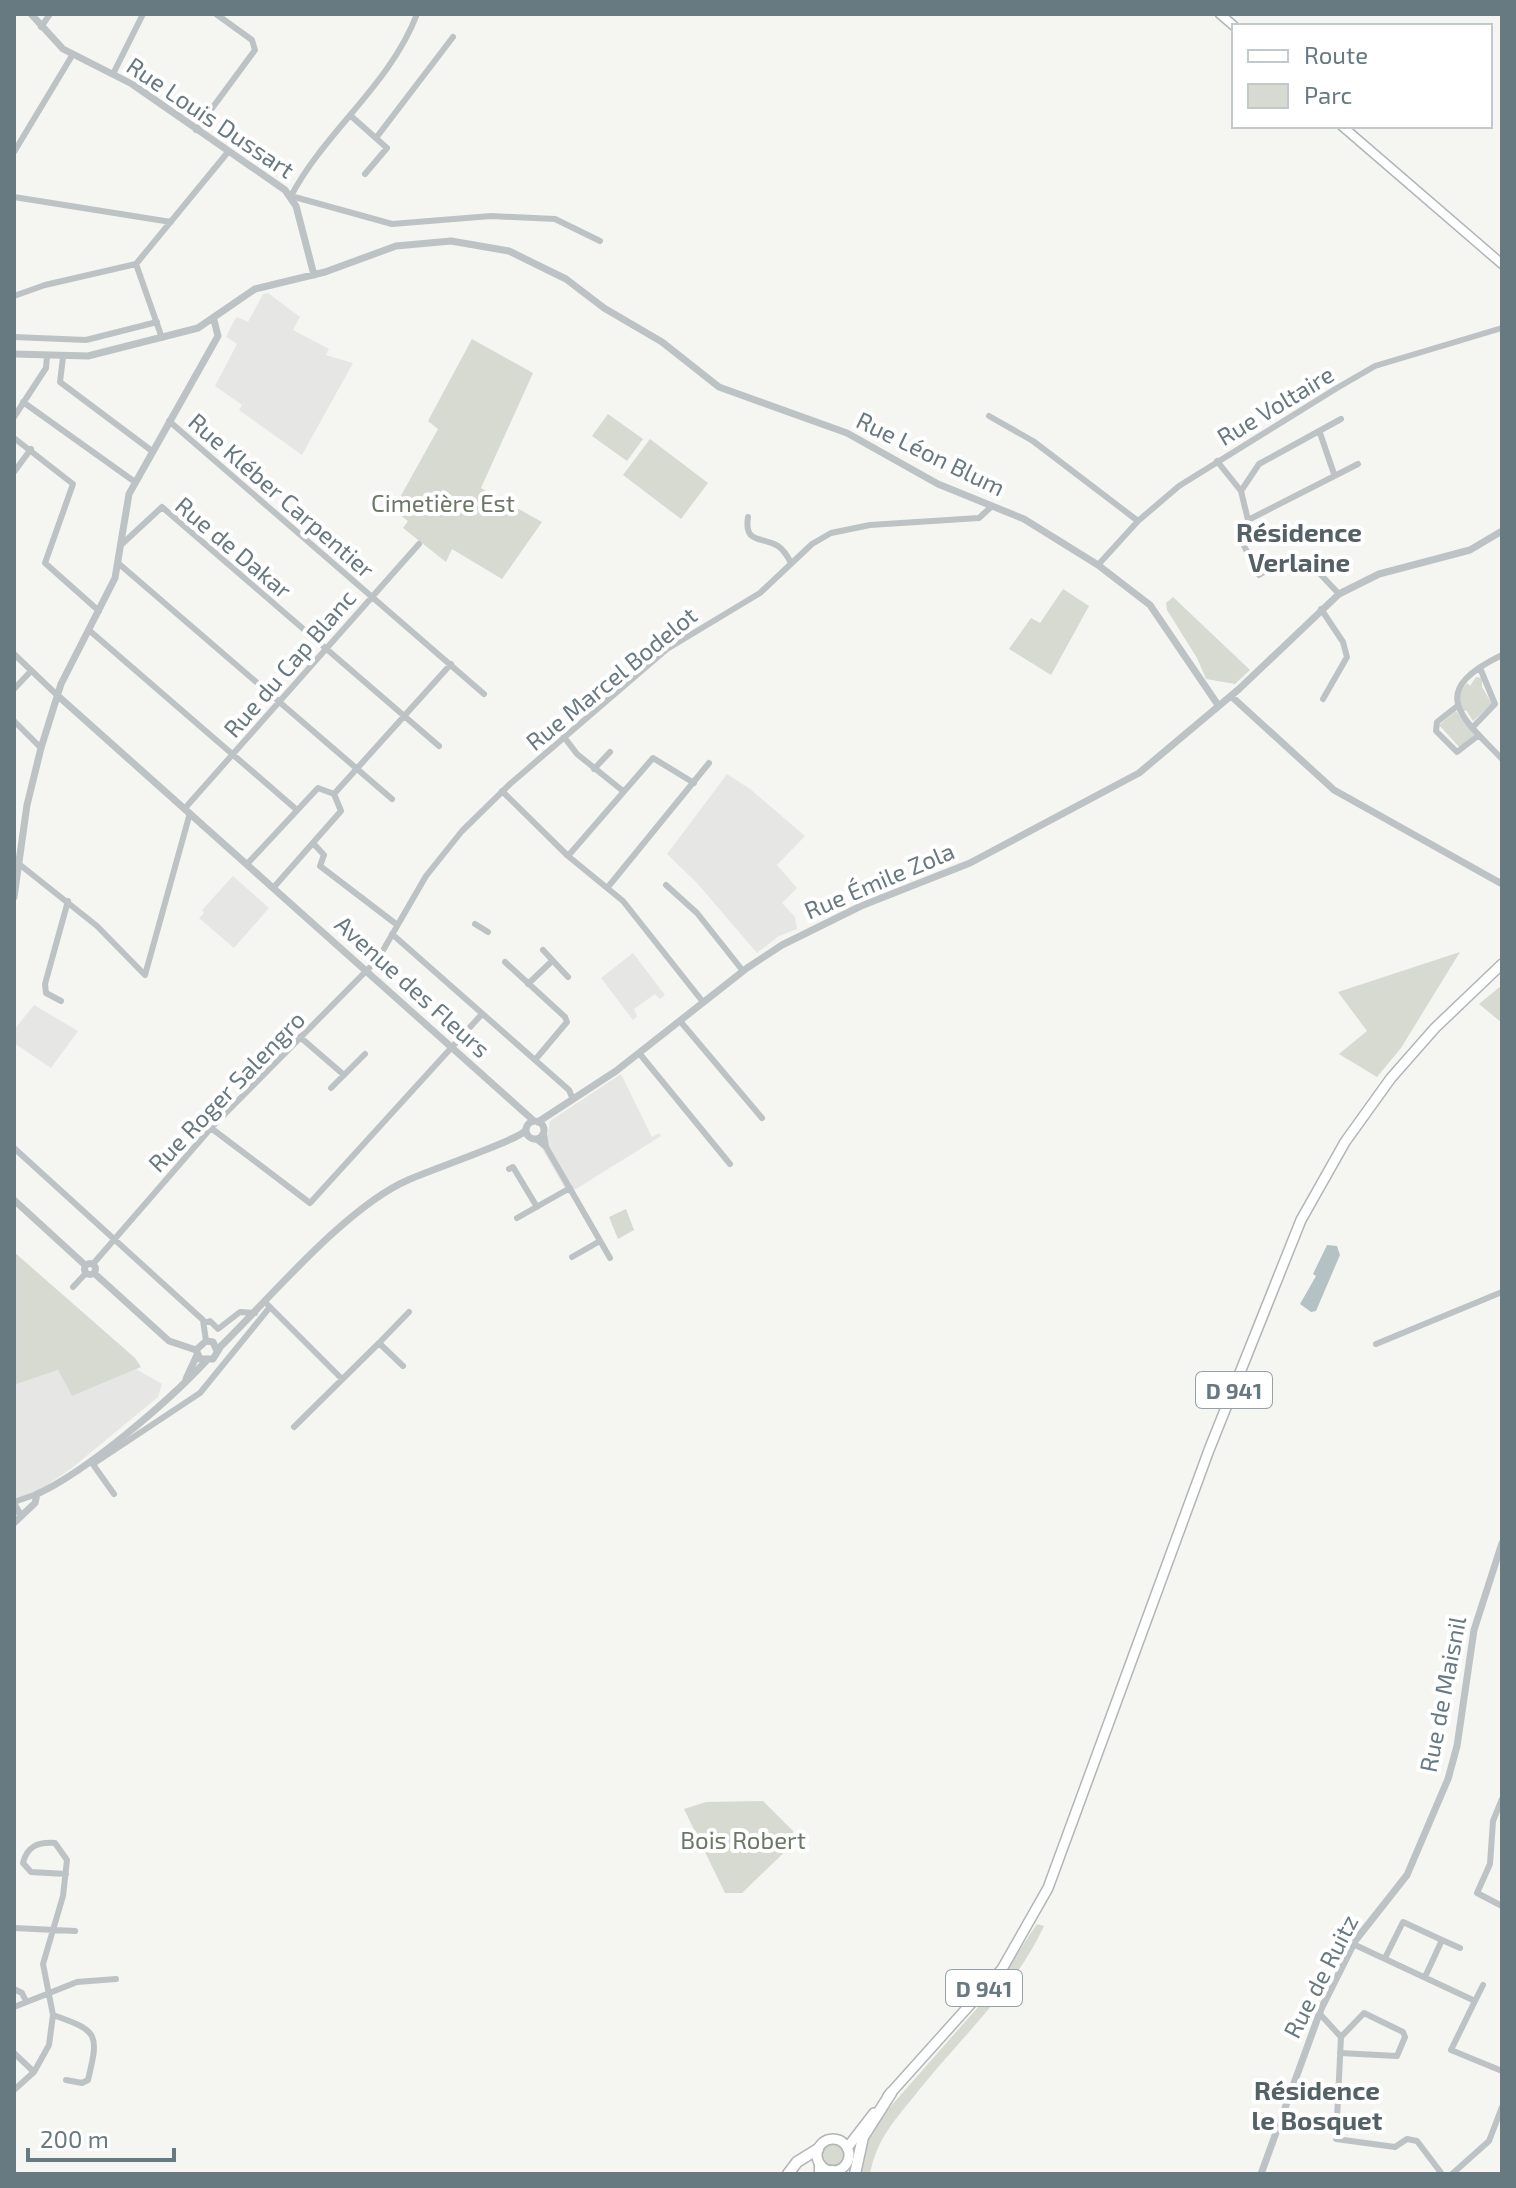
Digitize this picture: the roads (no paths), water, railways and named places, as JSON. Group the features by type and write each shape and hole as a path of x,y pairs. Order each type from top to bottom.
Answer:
{"highway":[{"path":"855,2174 863,2137 891,2093"},
{"path":"788,2174 797,2162 818,2149"}],"main road":[{"path":"1344,128 1500,258"},
{"name":"D 941","path":"847,2148 891,2093 1002,1969 1048,1888 1273,1285 1326,1173 1391,1078 1435,1028 1502,964"},
{"name":"D 941","path":"837,2140 851,2131 891,2093"},
{"path":"837,2140 847,2148 846,2164 831,2172 820,2170 818,2149 823,2142 837,2140"}],"street":[{"name":"Rue Louis Dussart","path":"31,14 55,43 113,74 288,193 314,275"},
{"path":"41,27 50,14"},
{"path":"113,74 143,14"},
{"path":"196,130 253,55 252,40 216,14"},
{"path":"417,14 402,49 288,193 392,224 491,216 544,218 575,226 600,241"},
{"path":"376,138 453,37"},
{"path":"14,152 73,54"},
{"path":"351,116 387,148 365,174"},
{"path":"14,296 45,285 136,264 228,152"},
{"path":"14,197 171,222"},
{"name":"Rue Léon Blum","path":"314,275 396,246 451,241 481,245 529,259 662,342 706,379 731,393 829,425 938,484 1024,519 1098,565 1150,605 1218,705"},
{"path":"136,264 162,338"},
{"path":"14,354 88,356 162,338 214,320 255,289 314,275"},
{"path":"14,897 21,842 41,748 57,695 90,631 118,563 127,502 135,482 218,336 214,320"},
{"path":"14,337 86,340 157,322"},
{"name":"Rue Voltaire","path":"1098,565 1138,521 1179,486 1375,366 1502,328"},
{"path":"14,417 46,368 47,356"},
{"path":"63,357 60,382 152,451"},
{"path":"23,402 135,482"},
{"path":"989,416 1033,441 1138,521"},
{"path":"1241,491 1259,464 1341,419"},
{"name":"Rue Kléber Carpentier","path":"169,421 484,694"},
{"path":"1320,433 1334,474"},
{"path":"14,438 73,484 45,563 99,611"},
{"path":"14,472 17,463 31,449"},
{"path":"1217,461 1241,491 1248,520 1241,540 1259,575 1269,569 1288,569 1306,559 1339,594"},
{"path":"1248,520 1358,464"},
{"name":"Rue Marcel Bodelot","path":"367,971 446,849 502,791 667,649 760,593 815,542 851,527 979,518 992,506"},
{"name":"Rue de Dakar","path":"121,545 162,507 326,649"},
{"path":"748,517 747,527 752,539 777,546 791,563"},
{"name":"Rue Émile Zola","path":"534,1128 572,1097 639,1053 743,971 822,923 970,863 1139,773 1231,696 1339,594 1379,574 1468,550 1502,531"},
{"name":"Rue du Cap Blanc","path":"188,810 278,702 419,544"},
{"path":"118,563 392,799"},
{"path":"1321,608 1343,642 1347,657 1323,699"},
{"path":"90,631 297,810"},
{"path":"326,649 439,746"},
{"path":"14,654 57,695"},
{"path":"1479,735 1457,752 1436,731 1437,722 1456,707 1462,686 1480,668 1502,655"},
{"path":"334,794 451,664"},
{"path":"1472,728 1495,704 1480,668"},
{"path":"14,689 31,671"},
{"name":"Avenue des Fleurs","path":"57,695 367,971 534,1128"},
{"path":"1231,696 1334,790 1502,884"},
{"path":"1456,707 1502,759"},
{"path":"14,721 41,748"},
{"path":"564,737 594,769 623,791"},
{"path":"594,769 610,752"},
{"path":"568,856 653,758 694,783"},
{"path":"608,887 709,763"},
{"path":"248,863 318,788 334,794 341,811 274,887"},
{"path":"502,791 568,856 631,909 703,1002"},
{"path":"19,864 97,926 145,975 188,810"},
{"path":"313,843 324,855 320,866 396,924"},
{"path":"666,885 697,913 743,971"},
{"path":"61,1001 46,993 45,984 68,901"},
{"path":"475,924 488,932"},
{"path":"392,934 535,1060 572,1097"},
{"path":"543,950 568,977"},
{"path":"528,984 552,961"},
{"path":"505,962 567,1022 535,1060"},
{"name":"Rue Roger Salengro","path":"73,1287 211,1128 367,971"},
{"path":"211,1128 310,1203 482,1014"},
{"path":"680,1021 762,1118"},
{"path":"300,1037 344,1075"},
{"path":"639,1053 730,1164"},
{"path":"331,1088 365,1054"},
{"path":"91,1462 206,1361 218,1356 336,1232 380,1195 439,1166 502,1144 534,1128 610,1258"},
{"path":"14,1148 204,1323 209,1342 218,1356"},
{"path":"509,1169 513,1167 537,1207"},
{"path":"517,1218 570,1188"},
{"path":"14,1200 169,1341 197,1353 206,1361"},
{"path":"572,1257 600,1241"},
{"path":"1376,1344 1502,1292"},
{"path":"21,1516 14,1503 65,1480 203,1389 218,1356 242,1325 268,1305"},
{"path":"268,1305 342,1379"},
{"path":"204,1323 210,1321 218,1329 240,1312 255,1313"},
{"path":"294,1427 409,1312"},
{"path":"185,1382 197,1353 209,1342 242,1325"},
{"path":"379,1343 403,1366"},
{"path":"91,1462 114,1494"},
{"path":"14,1523 35,1503 37,1494"},
{"name":"Rue de Maisnil","path":"1395,1894 1407,1875 1448,1779 1457,1746 1474,1630 1502,1543"},
{"path":"1502,1799 1493,1821 1490,1864 1477,1893 1502,1906"},
{"path":"14,2090 34,2072 49,2045 53,2015 43,1964 63,1896 66,1874 65,1854 55,1843 32,1846 23,1863"},
{"path":"14,1863 23,1863 31,1872 66,1874"},
{"name":"Rue de Ruitz","path":"1261,2174 1319,2013 1367,1921 1395,1894"},
{"path":"1385,1958 1403,1922 1460,1948"},
{"path":"14,1928 75,1931"},
{"path":"1425,1977 1442,1940"},
{"path":"1353,1944 1475,2001"},
{"path":"14,2007 77,1982 116,1979"},
{"path":"1483,1985 1451,2050 1502,2071"},
{"path":"14,1989 22,1993 26,2001"},
{"path":"1319,2013 1341,2037"},
{"path":"1340,2053 1397,2056 1405,2037 1403,2032 1364,2013 1341,2037 1340,2053 1336,2139 1395,2147 1407,2139 1417,2141 1442,2174"},
{"path":"53,2015 86,2027 94,2035 97,2046 88,2080 82,2083 66,2080"},
{"path":"14,2053 34,2072"},
{"path":"1452,2174 1489,2141 1502,2107"}],"district":[{"name":"Résidence Verlaine","path":"1299,546"},
{"name":"Résidence le Bosquet","path":"1317,2104"}],"park label":[{"name":"Cimetière Est","path":"443,502"},
{"name":"Bois Robert","path":"743,1839"}]}
